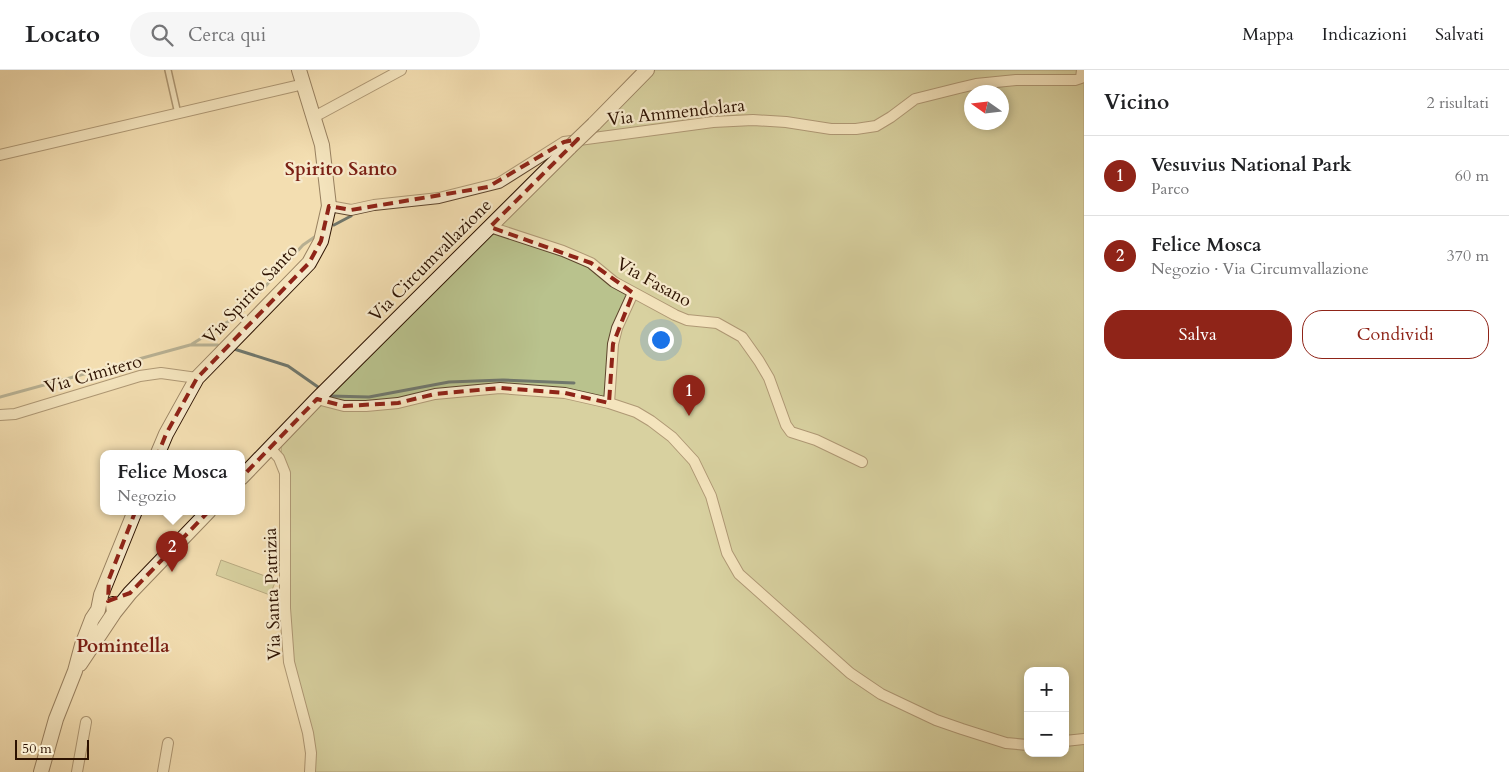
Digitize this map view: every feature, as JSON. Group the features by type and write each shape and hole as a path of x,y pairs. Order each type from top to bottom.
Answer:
{"main road":[{"name":"Via Spirito Santo","path":"159,450 196,378 308,263 321,241 329,206 322,145 300,70"},
{"name":"Via Circumvallazione","path":"245,474 317,399 648,70"},
{"path":"107,608 109,578 133,515"},
{"path":"42,772 56,719 75,671 82,644 92,619 130,593 205,515"}],"street":[{"path":"314,117 401,70"},
{"name":"Via Ammendolara","path":"329,206 351,210 374,205 439,198 488,186 499,183 564,142 713,122 753,120 786,122 831,129 856,129 876,126 915,99 959,88 1016,80 1075,80 1082,76"},
{"path":"0,155 304,84"},
{"name":"Via Fasano","path":"490,227 563,251 591,263 614,282 687,320 717,324 742,337 769,378 786,425 792,432 816,440 862,462"},
{"path":"609,403 613,344 633,293"},
{"name":"Via Cimitero","path":"0,415 15,414 140,376 161,372 196,378"},
{"path":"317,399 344,406 366,406 398,403 435,394 500,388 565,393 609,403 636,412 651,420 672,437 694,461 711,496 727,553 740,574 850,673 881,694 936,720 1006,743 1024,744"},
{"name":"Via Santa Patrizia","path":"270,448 279,458 285,472 285,608 289,662 308,733 311,753 310,772"},
{"path":"77,772 86,722"},
{"path":"1069,741 1084,739"},
{"path":"163,772 168,743"}],"lane":[{"path":"168,70 178,114"}],"highlighted area":[{"path":"578,139 490,227 591,263 633,293 613,344 609,403 565,393 500,388 435,394 398,403 344,406 317,399 130,593 108,601 109,579 146,484 166,434 197,378 309,263 321,241 329,206 351,210 488,187 564,142"}],"green space":[{"path":"641,70 1084,70 1084,772 309,772 300,705 283,653 281,427"},
{"path":"221,560 276,580 270,595 216,575"}],"waterway":[{"path":"334,225 351,216"},
{"path":"240,314 303,245 316,236"},
{"path":"192,344 234,318"},
{"path":"0,397 190,345 218,345"},
{"path":"234,349 288,366 318,387"},
{"path":"330,396 369,397 449,382 503,380 574,383"}],"place":[{"name":"Vesuvius National Park","path":"689,416"},
{"name":"Felice Mosca","path":"172,572"}],"district":[{"name":"Spirito Santo","path":"341,168"},
{"name":"Pomintella","path":"123,645"}]}
